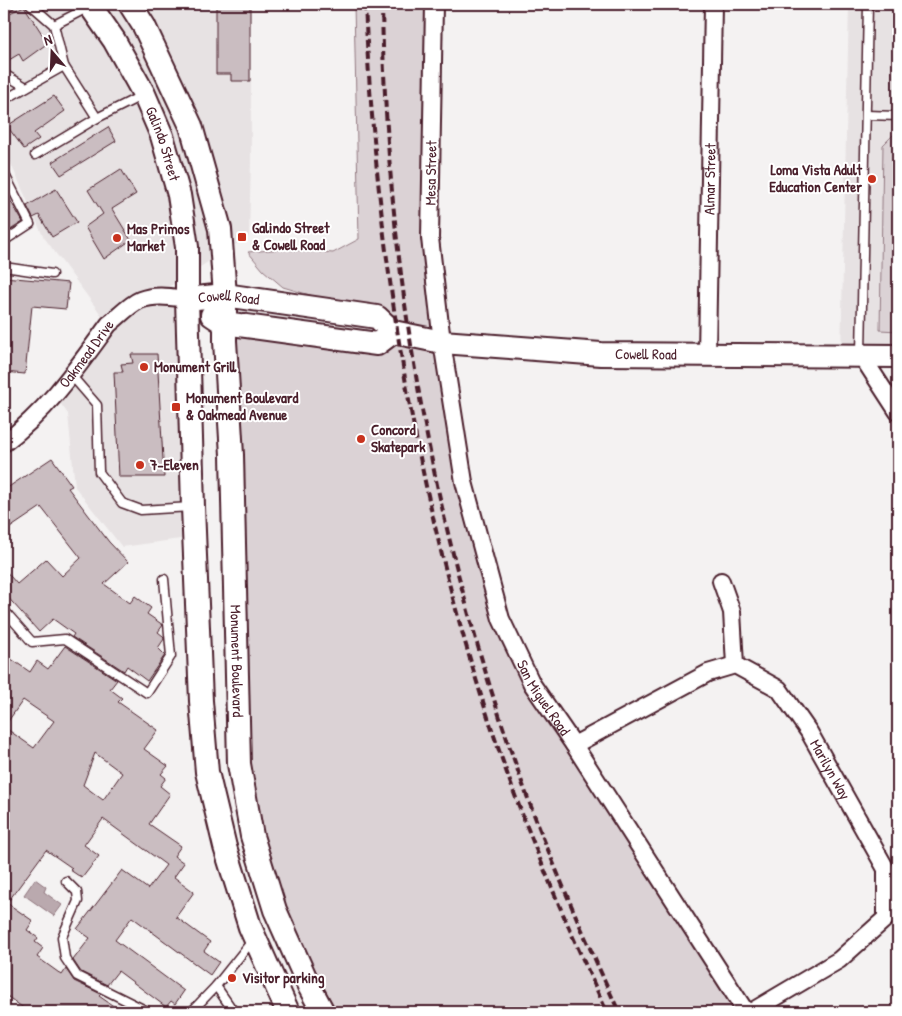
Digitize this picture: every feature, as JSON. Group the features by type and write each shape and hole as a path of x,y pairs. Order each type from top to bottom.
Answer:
{"main road":[{"name":"Galindo Street","path":"131,4 144,26 191,126 220,229 225,295"},
{"name":"Galindo Street","path":"90,5 114,40 144,94 162,136 179,195 188,247 187,299"},
{"name":"Cowell Road","path":"187,299 225,295 377,317 393,332 442,342 601,354 898,356"},
{"name":"Monument Boulevard","path":"225,295 224,323 232,455 238,764 252,836 275,910 309,986 323,1012"},
{"name":"Cowell Road","path":"187,299 224,323 377,344 393,332"},
{"path":"187,299 201,702 207,772 225,847 255,938 288,1012"}],"street":[{"name":"Mesa Street","path":"434,4 430,238 442,342"},
{"name":"Almar Street","path":"707,354 713,4"},
{"name":"Oakmead Drive","path":"4,444 23,429 56,396 108,324 139,300 164,296 187,299"},
{"name":"San Miguel Road","path":"442,342 464,482 502,619 532,684 574,745 746,1012"},
{"path":"861,355 898,412"},
{"path":"574,745 708,673 735,665 732,612 721,582"},
{"name":"Marilyn Way","path":"735,665 779,689 809,732 886,869 886,918 839,960 751,1012"}],"lane":[{"path":"4,8 11,4"},
{"path":"30,4 54,25 64,66 97,118"},
{"path":"861,355 868,4"},
{"path":"54,25 90,5"},
{"path":"11,96 64,66"},
{"path":"4,74 26,87"},
{"path":"35,155 97,118 144,94"},
{"path":"866,115 898,116"},
{"path":"4,173 30,224 4,241"},
{"path":"4,267 52,274"},
{"path":"71,375 97,405 99,472 122,503 141,510 193,507"},
{"path":"4,610 32,642 65,640 147,693 170,656 164,579"},
{"path":"66,881 77,892 78,901 62,937 65,958 77,976 149,1012"},
{"path":"189,1012 216,986 255,938"},
{"path":"216,986 234,1012"}],"shaded area":[{"path":"4,4 251,4 249,236 151,298 187,299 195,539 180,539 122,547 75,487 68,414 55,396 108,324 43,236 4,148"},
{"path":"354,4 434,4 430,238 442,342 501,619 532,684 746,1012 323,1012 252,836 224,323 377,344 393,332 320,298 283,287 263,270 248,252 283,249 333,253 359,239"},
{"name":"Loma Vista Adult Education Center","path":"849,4 898,4 898,356 841,355"},
{"path":"898,130 898,331 880,330 883,145"},
{"path":"35,879 46,887 44,892 62,905 54,916 24,895"}],"building":[{"path":"216,4 250,4 250,81 231,81 231,74 216,74"},
{"path":"24,6 48,43 23,61 19,54 4,63 4,16"},
{"path":"54,96 65,111 34,133 39,139 24,149 7,126"},
{"path":"108,127 116,141 61,175 52,162"},
{"path":"121,169 136,194 112,209 131,240 104,259 85,227 103,214 88,190"},
{"path":"56,189 77,222 52,237 39,215 33,218 27,206"},
{"path":"4,190 23,222 4,234"},
{"path":"4,277 69,283 66,309 32,306 25,374 4,372 6,303 4,303"},
{"path":"131,354 157,354 164,477 119,477 114,372 123,372 121,364 133,363"},
{"path":"52,458 72,486 68,488 109,542 128,562 104,584 130,603 135,596 151,608 147,614 163,625 158,632 164,639 158,648 165,655 147,681 127,666 124,671 72,637 74,634 53,619 39,632 4,593 4,569 17,584 46,559 62,576 81,558 41,507 4,532 4,490"},
{"path":"65,646 117,680 110,689 122,698 118,702 158,730 144,749 168,766 161,774 166,778 160,786 170,794 149,824 181,846 174,856 184,863 174,877 194,892 176,917 210,942 204,951 219,962 210,975 132,917 115,940 184,991 175,1004 171,1001 166,1007 118,971 107,985 81,972 73,960 90,938 77,929 122,870 148,889 166,865 103,819 84,845 99,856 82,878 70,870 72,868 46,850 7,903 33,921 27,930 38,938 35,942 43,948 37,957 62,975 66,969 74,981 101,994 99,996 122,1012 29,1012 4,994 4,727 4,654 30,672 37,661 48,669","holes":["23,700 54,721 34,748 4,727","95,753 122,773 103,800 83,785"]}],"railway":[{"path":"365,4 371,104 380,203 409,403 429,501 453,599 481,695 513,790 558,902 607,1012"},
{"path":"382,4 393,203 405,302 420,400 440,498 464,595 491,691 523,785 569,900 619,1012"}],"place":[{"name":"Loma Vista Adult Education Center","path":"872,179"},
{"name":"Galindo Street & Cowell Road","path":"242,237"},
{"name":"Mas Primos Market","path":"117,238"},
{"name":"Monument Grill","path":"144,367"},
{"name":"Monument Boulevard & Oakmead Avenue","path":"176,407"},
{"name":"Concord Skatepark","path":"361,439"},
{"name":"7-Eleven","path":"140,465"},
{"name":"Visitor parking","path":"232,978"}]}
